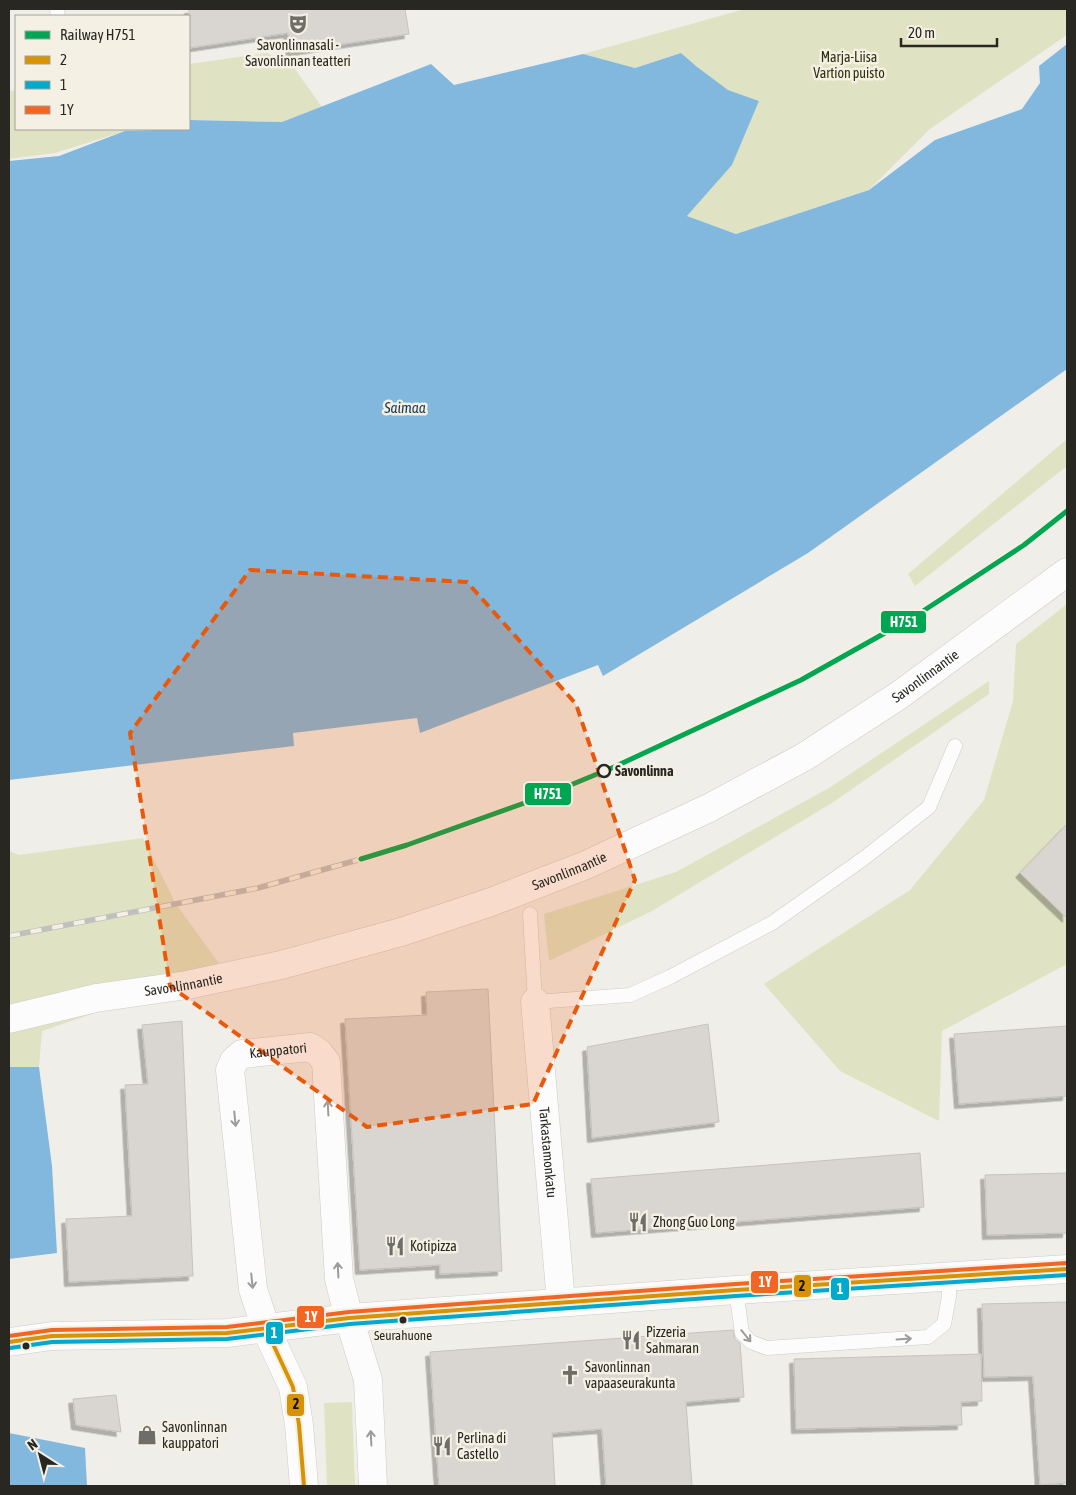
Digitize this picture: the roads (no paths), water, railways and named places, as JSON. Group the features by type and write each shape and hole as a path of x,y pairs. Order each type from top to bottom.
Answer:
{"main road":[{"name":"Savonlinnantie","path":"9,1019 96,998 187,985 281,965 401,932 491,902 586,865 709,808 804,757 898,696 1067,572"},
{"path":"9,1002 96,998"},
{"name":"Tarkastamonkatu","path":"535,1002 561,1302"},
{"name":"Kauppatori","path":"304,1486 299,1425 292,1387 266,1329 253,1289 230,1070 234,1061 242,1054 310,1047 319,1053 326,1062 338,1280 368,1380 374,1486"},
{"path":"9,1342 52,1336 227,1333 349,1318 736,1290 1067,1269"}],"lane":[{"path":"530,914 535,1002 630,995 670,977 772,923 863,859 929,807 955,746"},
{"path":"736,1290 742,1332 751,1342 767,1348 928,1337 944,1324 949,1296 949,1276"}],"water":[{"name":"Saimaa","path":"1067,44 1067,369 808,553 603,676 598,665 420,733 417,718 293,733 294,746 9,780 9,161 59,156 125,131 190,130 190,120 282,122 431,64 454,85 583,54 635,68 681,53 728,90 759,101 732,165 687,216 736,234 869,190 935,140 1022,109 1040,83 1039,66"},
{"path":"9,1067 39,1067 52,1166 57,1253 9,1259"},
{"path":"9,1433 85,1448 87,1486 9,1486"}],"railway":[{"path":"9,936 258,888 361,859"}],"rail line":[{"name":"H751","path":"361,859 407,845 544,796 614,767 801,680 917,615 1024,545 1067,511"}],"place":[{"name":"Savonlinnasali - Savonlinnan teatteri","path":"298,24"},
{"name":"Savonlinna","path":"604,771"},
{"name":"Zhong Guo Long","path":"638,1222"},
{"name":"Kotipizza","path":"395,1246"},
{"name":"Seurahuone","path":"403,1320"},
{"name":"Pizzeria Sahmaran","path":"631,1340"},
{"name":"Savonlinnan vapaaseurakunta","path":"570,1375"},
{"name":"Savonlinnan kauppatori","path":"147,1435"},
{"name":"Perlina di Castello","path":"442,1446"}],"park label":[{"name":"Marja-Liisa Vartion puisto","path":"849,66"}]}
